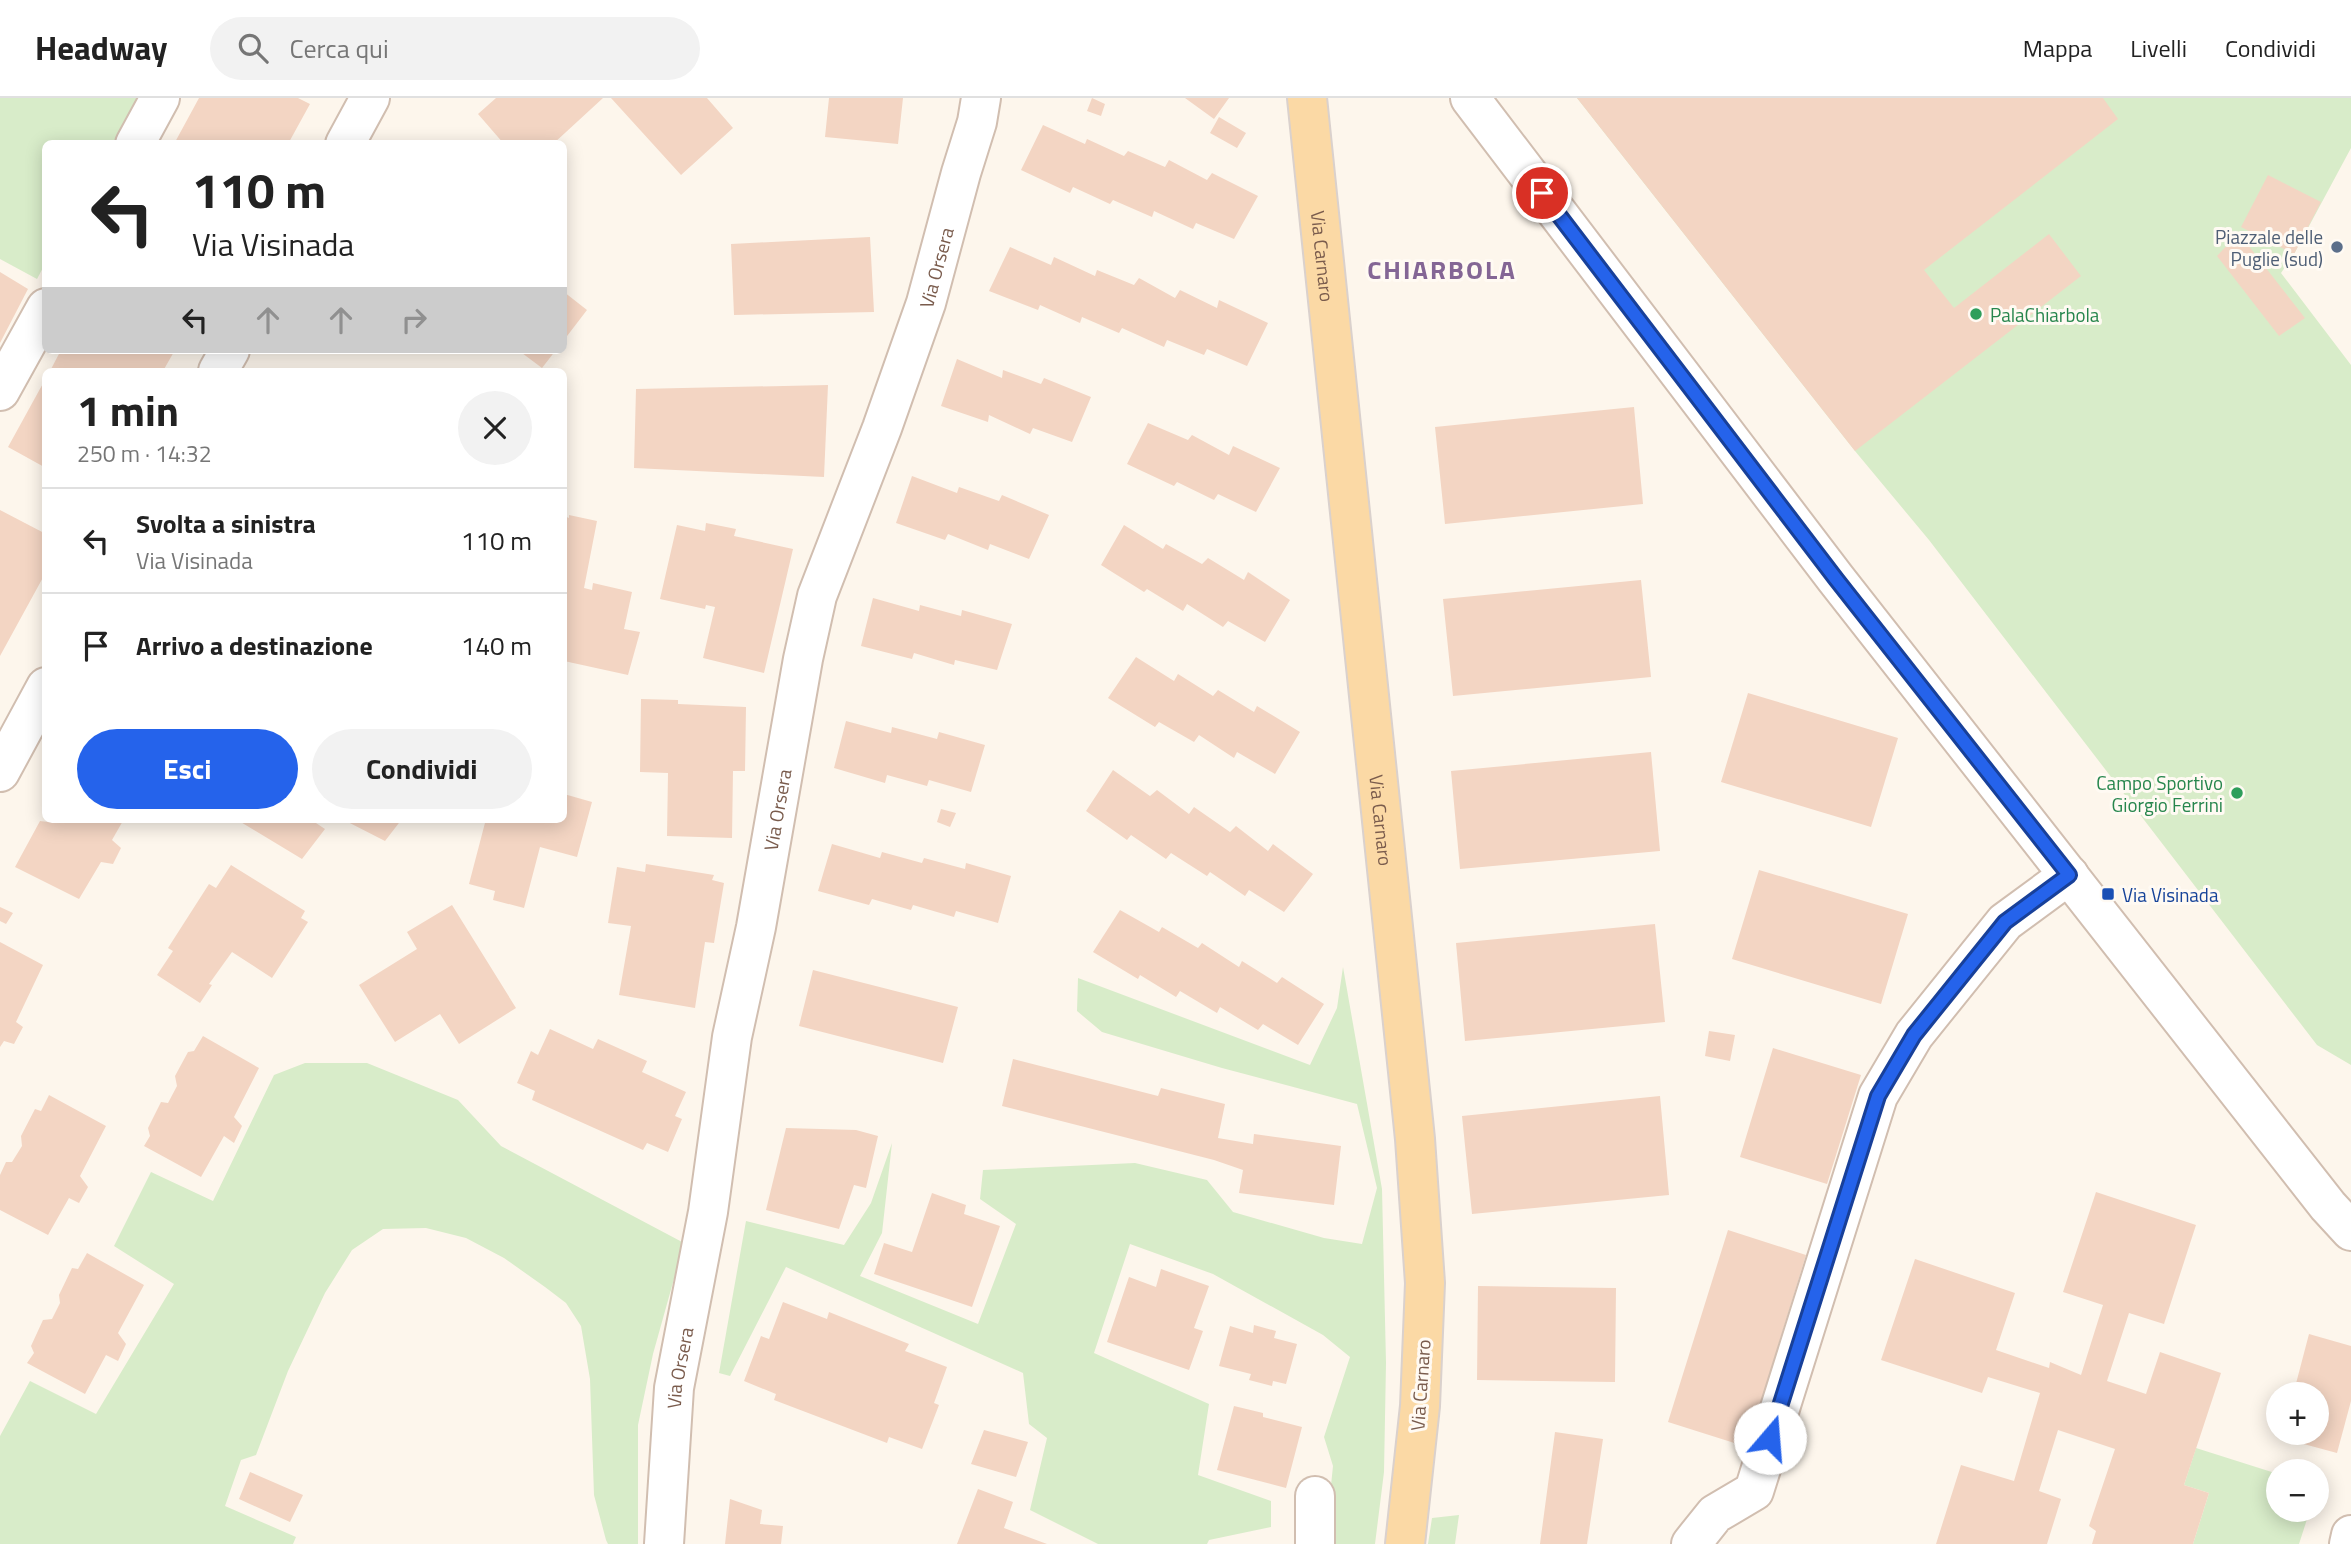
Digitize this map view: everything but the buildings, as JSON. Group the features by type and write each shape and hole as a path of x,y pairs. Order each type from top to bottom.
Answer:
{"main road":[{"name":"Via Carnaro","path":"1307,98 1415,1139 1425,1283 1420,1406 1405,1544"}],"street":[{"path":"137,140 160,98"},
{"path":"347,140 370,98"},
{"name":"Via Orsera","path":"664,1544 674,1388 708,1212 732,1037 756,927 803,659 817,596 882,428 926,303 977,122 981,98"},
{"path":"1470,98 1827,568 2328,1206 2351,1231"},
{"path":"0,391 42,315"},
{"path":"0,772 42,694"},
{"path":"1690,1544 1715,1514 1754,1491 1878,1096 1914,1035 2005,922 2069,875"},
{"path":"1315,1496 1315,1544"},
{"path":"2348,1544 2351,1535"}],"green space":[{"path":"0,98 137,98 115,140 42,140 42,270 37,279 0,259"},
{"path":"1577,98 2351,98 2351,148 2281,273 2351,365 2351,1065 2317,1045 1929,540 1855,451"},
{"path":"1343,967 1382,1189 1386,1363 1384,1472 1375,1544 1331,1544 1330,1495 1333,1466 1324,1437 1350,1357 1323,1335 1213,1274 1130,1244 1094,1353 1209,1404 1198,1475 1271,1501 1271,1527 1209,1540 1207,1544 1098,1544 1030,1510 1047,1438 1029,1424 1023,1373 786,1267 730,1376 719,1373 746,1221 844,1245 871,1203 892,1143 882,1233 860,1276 978,1324 1016,1224 980,1199 983,1170 1135,1163 1207,1180 1233,1212 1324,1238 1362,1244 1377,1188 1357,1104 1102,1032 1077,1011 1078,978 1310,1065 1337,1008"},
{"path":"305,1063 367,1063 458,1100 501,1146 684,1243 653,1354 638,1425 638,1544 608,1544 606,1540 594,1495 590,1379 581,1326 566,1303 504,1258 466,1238 426,1228 383,1229 352,1250 325,1293 288,1371 256,1455 241,1460 225,1506 296,1537 293,1544 0,1544 0,1436 30,1381 96,1414 174,1284 114,1246 151,1172 213,1201 274,1075"},
{"path":"2196,1448 2266,1470 2266,1522 2306,1522 2299,1544 2193,1544 2209,1493 2184,1485"},
{"path":"1459,1515 1455,1544 1428,1544 1432,1518"}],"place":[{"name":"Piazzale delle Puglie (sud)","path":"2337,247"},
{"name":"PalaChiarbola","path":"1976,314"},
{"name":"Campo Sportivo Giorgio Ferrini","path":"2237,793"},
{"name":"Via Visinada","path":"2108,894"}],"district":[{"name":"CHIARBOLA","path":"1442,269"}],"route":[{"path":"1542,193 1836,579 2069,875 2005,922 1914,1035 1878,1096 1770,1438"}]}
